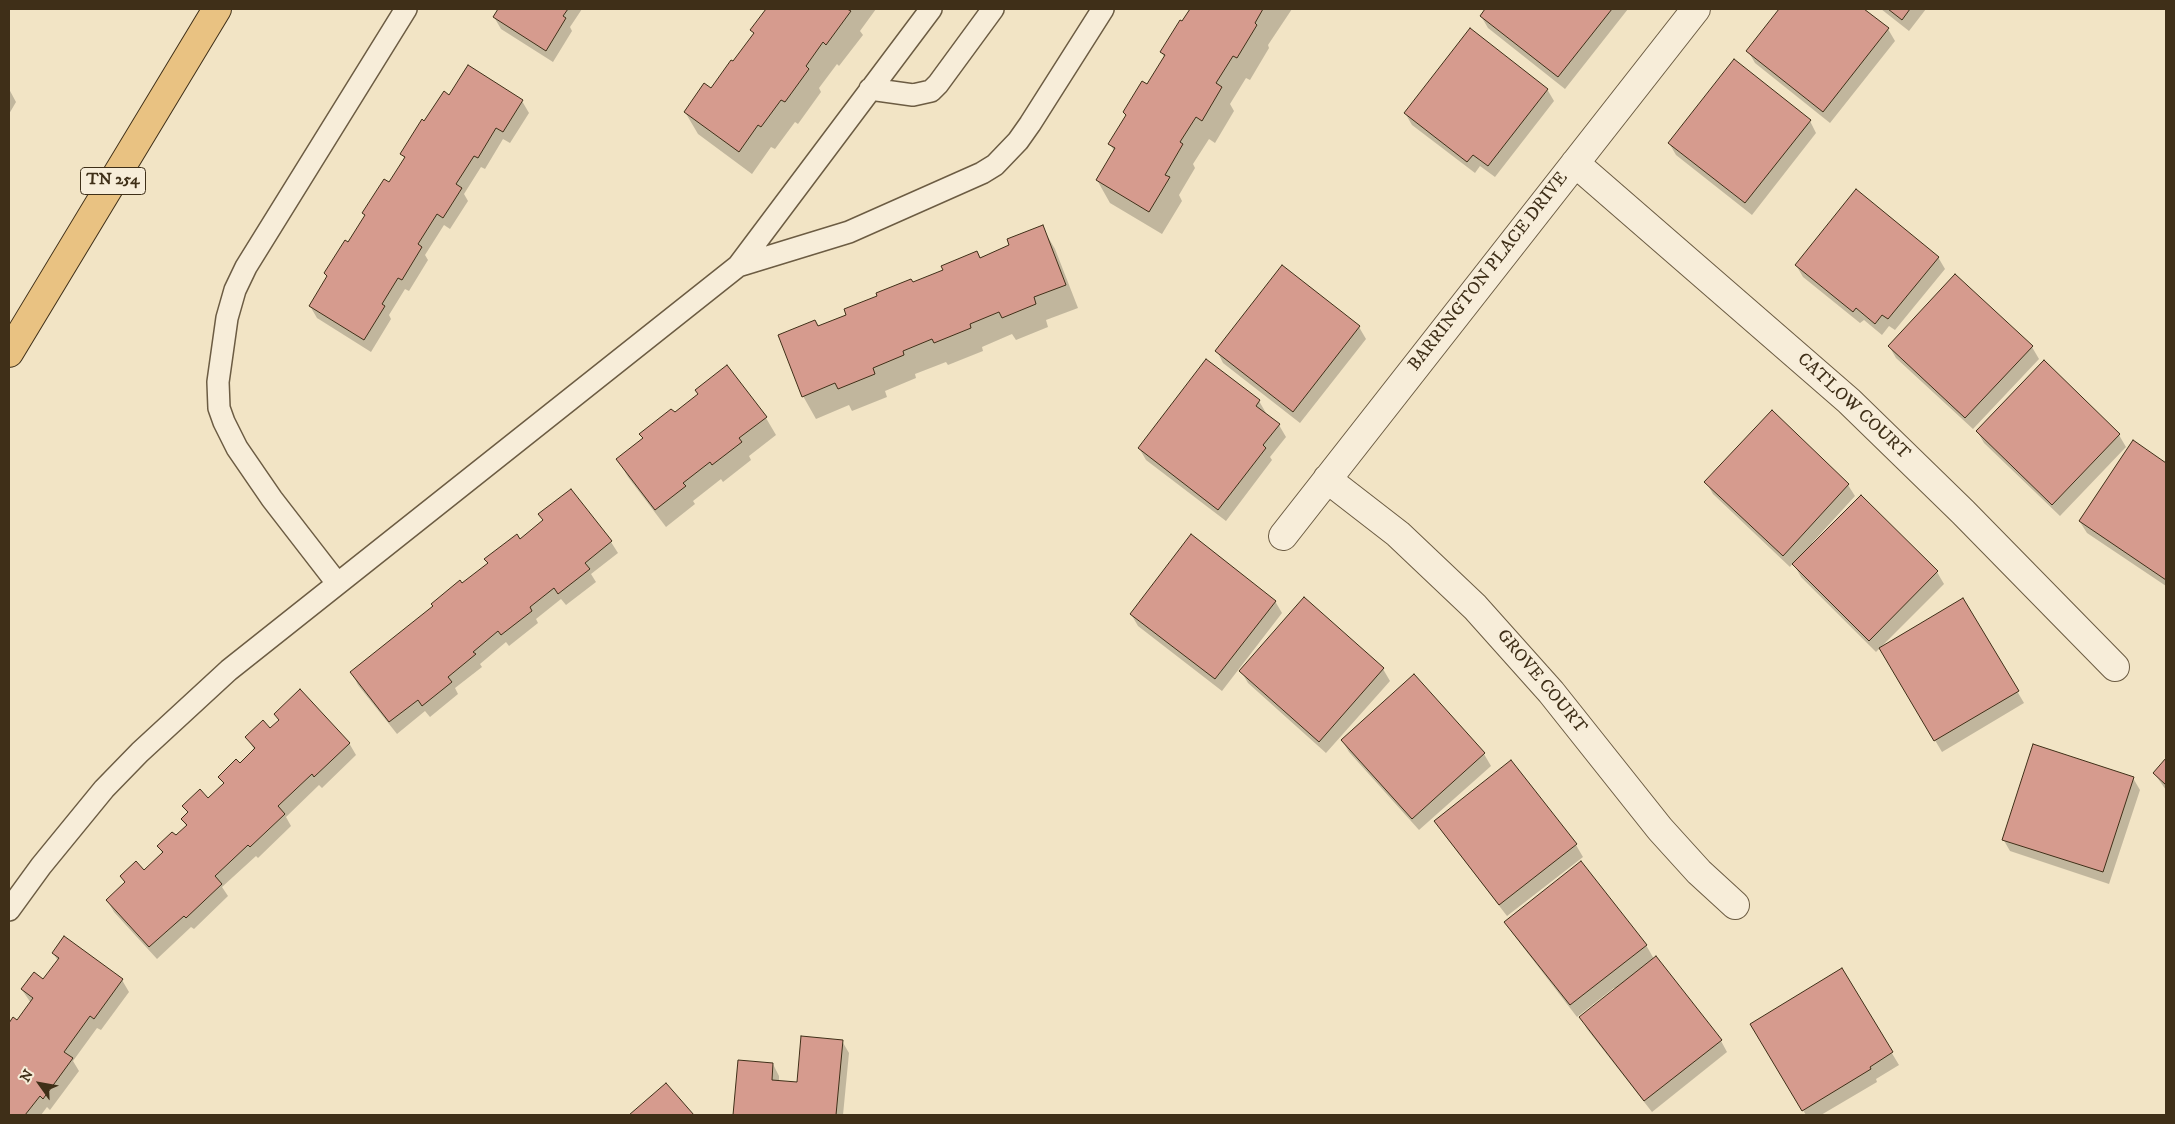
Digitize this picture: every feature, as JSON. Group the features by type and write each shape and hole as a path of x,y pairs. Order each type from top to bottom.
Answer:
{"main road":[{"name":"TN 254","path":"9,353 217,9"}],"street":[{"name":"BARRINGTON PLACE DRIVE","path":"1282,536 1696,9"},
{"name":"CATLOW COURT","path":"1575,163 1849,401 1963,512 2115,667"},
{"name":"GROVE COURT","path":"1327,479 1398,534 1475,607 1551,692 1660,829 1699,872 1735,905"}],"lane":[{"path":"337,583 272,499 237,448 224,422 218,400 218,382 225,333 235,290 246,267 406,9"},
{"path":"9,910 41,866 104,789 140,752 229,670 738,266 931,9"},
{"path":"870,89 913,95 931,91 993,9"},
{"path":"738,266 849,232 982,173 996,164 1018,141 1030,124 1103,9"}],"building":[{"path":"498,9 568,9 563,16 566,18 546,51 493,17"},
{"path":"766,9 847,9 851,11 826,45 823,42 806,66 809,69 785,102 781,100 761,127 758,125 739,152 684,112 704,83 711,88 731,60 733,61 754,33 750,30"},
{"path":"1190,9 1263,9 1255,23 1257,25 1237,58 1233,56 1216,83 1222,87 1202,121 1196,117 1180,142 1183,144 1165,175 1170,177 1149,212 1096,180 1115,148 1108,144 1126,115 1123,112 1142,81 1147,84 1165,55 1160,52 1180,20 1182,21"},
{"path":"1485,9 1612,9 1558,77 1480,16"},
{"path":"1779,9 1864,9 1889,28 1823,112 1746,51"},
{"path":"1888,9 1910,9 1902,20"},
{"path":"1470,28 1548,89 1488,166 1473,155 1467,162 1404,113"},
{"path":"1734,59 1811,120 1745,203 1668,143"},
{"path":"468,65 523,100 503,132 496,128 478,158 474,156 456,184 462,188 443,218 437,214 418,244 422,247 402,280 398,278 382,304 385,306 364,340 309,306 327,276 324,273 345,240 348,242 365,215 362,213 384,179 389,182 405,157 400,154 422,119 424,121 444,91 449,95"},
{"path":"1856,189 1939,257 1888,319 1882,315 1875,324 1856,308 1853,312 1795,265"},
{"path":"1043,225 1066,285 1034,297 1036,304 1002,318 999,312 970,324 971,328 934,343 932,339 903,351 904,355 873,368 875,374 838,389 835,383 802,397 778,335 815,320 818,326 846,315 844,309 877,296 876,293 911,279 913,282 943,270 941,266 977,251 980,258 1009,245 1007,239"},
{"path":"1282,265 1360,326 1293,412 1215,351"},
{"path":"1955,274 2033,346 1965,418 1888,346"},
{"path":"1206,359 1260,400 1256,406 1280,424 1263,445 1266,448 1218,510 1138,448"},
{"path":"2044,360 2120,434 2052,505 1976,431"},
{"path":"727,365 767,417 739,438 742,442 712,465 710,462 683,483 686,486 655,510 616,459 643,438 639,434 671,409 675,412 698,394 695,390"},
{"path":"1772,410 1849,484 1783,556 1704,482"},
{"path":"2133,440 2166,463 2166,580 2079,521"},
{"path":"571,489 612,541 585,563 590,569 558,594 554,588 530,607 532,611 501,635 498,631 473,652 476,654 448,677 452,682 422,706 418,700 389,722 350,672 433,606 431,604 460,580 462,583 488,563 484,559 517,534 520,539 543,520 538,514"},
{"path":"1861,495 1938,571 1869,641 1792,564"},
{"path":"1191,534 1276,601 1215,679 1130,614"},
{"path":"1304,597 1384,668 1319,742 1239,671"},
{"path":"1963,598 2019,691 1934,741 1879,648"},
{"path":"1414,674 1485,753 1412,819 1341,740"},
{"path":"300,689 350,743 314,777 312,774 278,806 285,814 215,876 222,884 186,918 184,916 149,947 106,900 125,882 120,876 136,861 144,870 163,852 157,846 172,832 176,835 187,825 181,819 188,812 182,806 200,789 208,798 224,783 218,777 236,759 240,763 255,748 245,737 263,720 270,728 279,720 274,714"},
{"path":"2033,744 2134,777 2103,872 2002,840"},
{"path":"2166,758 2166,785 2153,773"},
{"path":"1511,760 1577,844 1499,905 1434,821"},
{"path":"1581,861 1647,945 1570,1005 1504,922"},
{"path":"64,936 123,979 94,1019 90,1016 64,1052 73,1058 43,1099 40,1096 25,1115 9,1115 9,1023 13,1017 17,1020 33,998 21,989 34,972 43,979 59,958 52,953"},
{"path":"1656,956 1722,1040 1644,1101 1579,1017"},
{"path":"1842,968 1893,1052 1870,1067 1871,1069 1802,1111 1750,1024"},
{"path":"801,1036 843,1040 836,1115 733,1115 738,1060 773,1063 772,1080 797,1082"},
{"path":"666,1083 694,1115 629,1115"}]}
